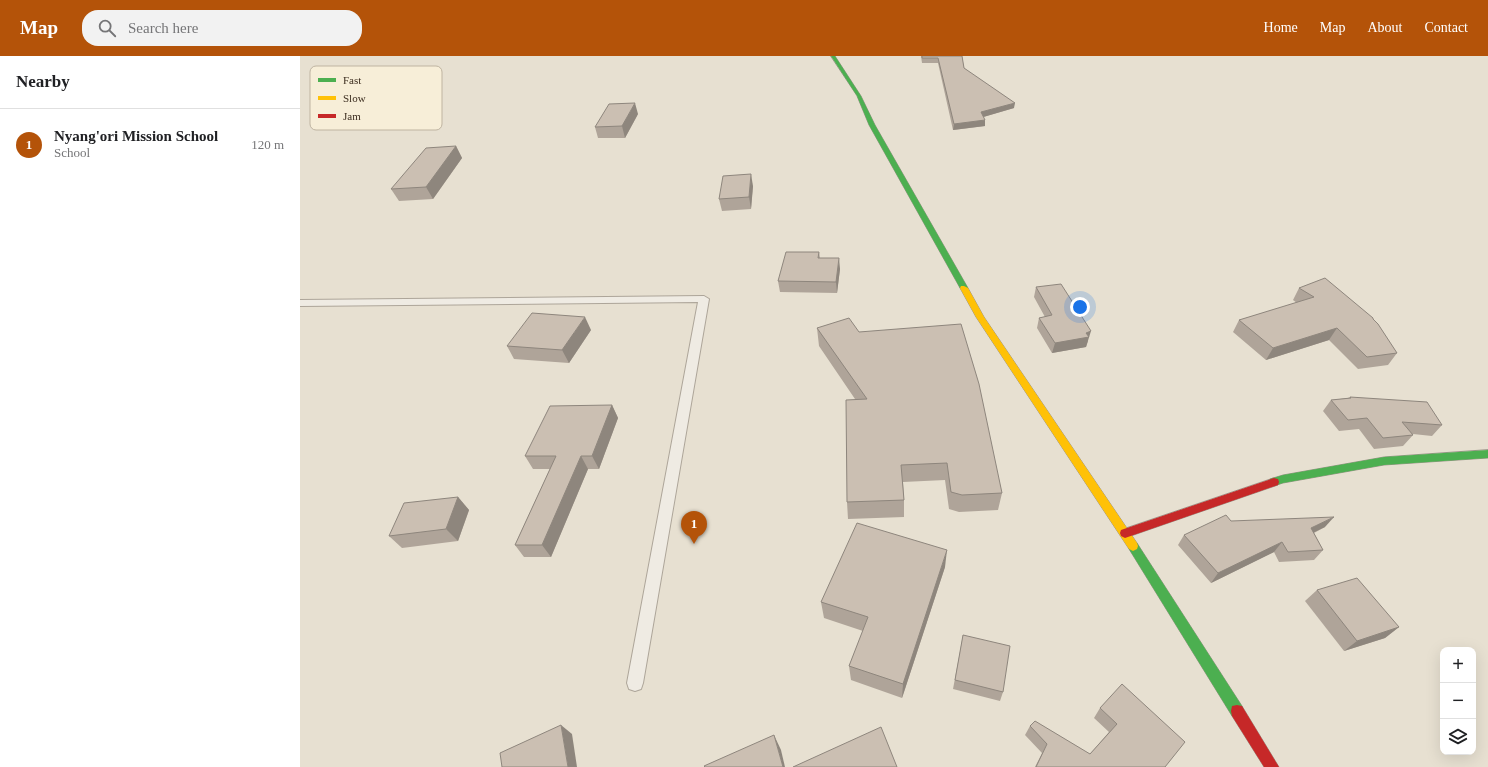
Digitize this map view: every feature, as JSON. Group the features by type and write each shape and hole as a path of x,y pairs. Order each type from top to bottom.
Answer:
{"street":[{"path":"832,56 859,96 872,125 980,317 1125,533 1272,767"},
{"path":"1125,533 1283,479 1384,461 1488,454"}],"lane":[{"path":"300,303 704,298 635,683"}],"building":[{"path":"922,56 962,56 964,68 1015,103 981,112 985,120 954,124 938,58 922,58"},
{"path":"635,103 622,126 595,127 609,104"},
{"path":"456,146 426,187 391,189 426,148"},
{"path":"751,174 749,197 719,199 723,176"},
{"path":"786,252 819,252 818,258 839,258 836,282 778,281"},
{"path":"1325,278 1373,318 1397,353 1367,357 1337,328 1273,348 1239,320 1314,297 1299,288"},
{"path":"1061,284 1091,331 1086,333 1089,337 1055,343 1039,318 1052,315 1036,287"},
{"path":"532,313 585,317 562,350 507,346"},
{"path":"849,318 859,332 961,324 979,384 1002,493 962,495 951,492 947,463 901,465 904,500 847,502 846,400 867,399 817,328"},
{"path":"1350,397 1427,402 1442,425 1402,422 1413,435 1383,438 1367,418 1348,420 1331,400 1351,398"},
{"path":"612,405 592,456 581,456 542,545 515,545 556,456 525,456 550,406"},
{"path":"458,497 446,529 389,536 404,503"},
{"path":"1226,515 1231,521 1334,517 1311,528 1323,550 1288,552 1282,542 1218,573 1184,535"},
{"path":"857,523 947,550 903,684 849,666 868,617 821,602"},
{"path":"1357,578 1399,627 1357,641 1317,590"},
{"path":"963,635 1010,646 1003,692 955,680"},
{"path":"1122,684 1185,742 1165,767 1036,767 1047,744 1030,726 1035,721 1090,754 1117,724 1100,708"},
{"path":"561,725 568,767 502,767 500,753"},
{"path":"881,727 897,767 793,767"},
{"path":"774,735 783,767 704,766"}],"traffic: fast":[{"path":"833,56 859,96 872,125 964,288"},
{"path":"1274,482 1283,479 1384,461 1488,454"},
{"path":"1133,546 1237,711"}],"traffic: slow":[{"path":"964,288 980,317 1133,546"}],"traffic: jam":[{"path":"1125,533 1274,482"},
{"path":"1237,711 1272,767"}],"place":[{"name":"Nyang'ori Mission School","path":"694,544"}]}
